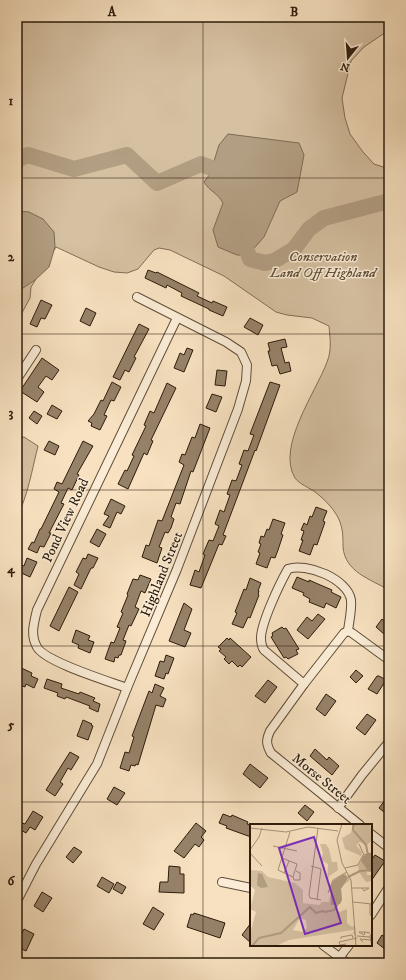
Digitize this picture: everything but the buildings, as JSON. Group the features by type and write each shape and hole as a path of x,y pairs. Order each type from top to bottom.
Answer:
{"street":[{"name":"Highland Street","path":"17,901 36,864 97,764 180,562 238,409 247,376 246,362 243,355 237,349 137,297"},
{"name":"Pond View Road","path":"127,688 55,661 43,654 37,648 33,636 34,625 37,610 177,318"},
{"path":"17,379 36,350"},
{"path":"294,567 315,570 329,576 339,582 348,591 351,600 348,631 344,633 304,684 264,650 261,637 276,593 288,569 294,567"},
{"path":"348,631 389,660"},
{"name":"Morse Street","path":"304,684 270,731 267,739 267,746 270,753 359,824"},
{"path":"338,808 389,742"},
{"path":"372,835 389,848"},
{"path":"222,882 250,888"},
{"path":"372,913 389,887"},
{"path":"324,946 337,960 347,963"},
{"path":"337,960 348,946"}],"green space":[{"name":"Conservation Land Off Highland","path":"17,17 389,17 389,32 383,34 364,47 351,61 342,98 345,118 350,134 374,164 389,169 389,590 360,574 348,563 343,547 343,534 336,514 321,497 295,478 290,465 290,451 294,436 307,404 329,358 329,326 312,318 276,312 224,276 170,250 159,248 154,250 138,269 127,273 114,272 99,267 56,247 31,287 30,298 17,322"},
{"path":"24,437 38,446 27,491 17,517 17,439"}],"shaded area":[{"path":"228,134 299,143 304,155 297,192 280,201 264,237 248,255 237,255 218,247 213,230 223,203 204,182 210,174 219,145"},
{"path":"17,211 29,212 43,219 54,232 55,247 49,267 35,280 17,292"}],"waterway":[{"path":"17,160 28,155 74,169 127,155 157,183 201,164 222,172 225,182"},
{"path":"241,235 250,259 265,263 274,261 294,249 309,229 324,218 389,201"}]}
